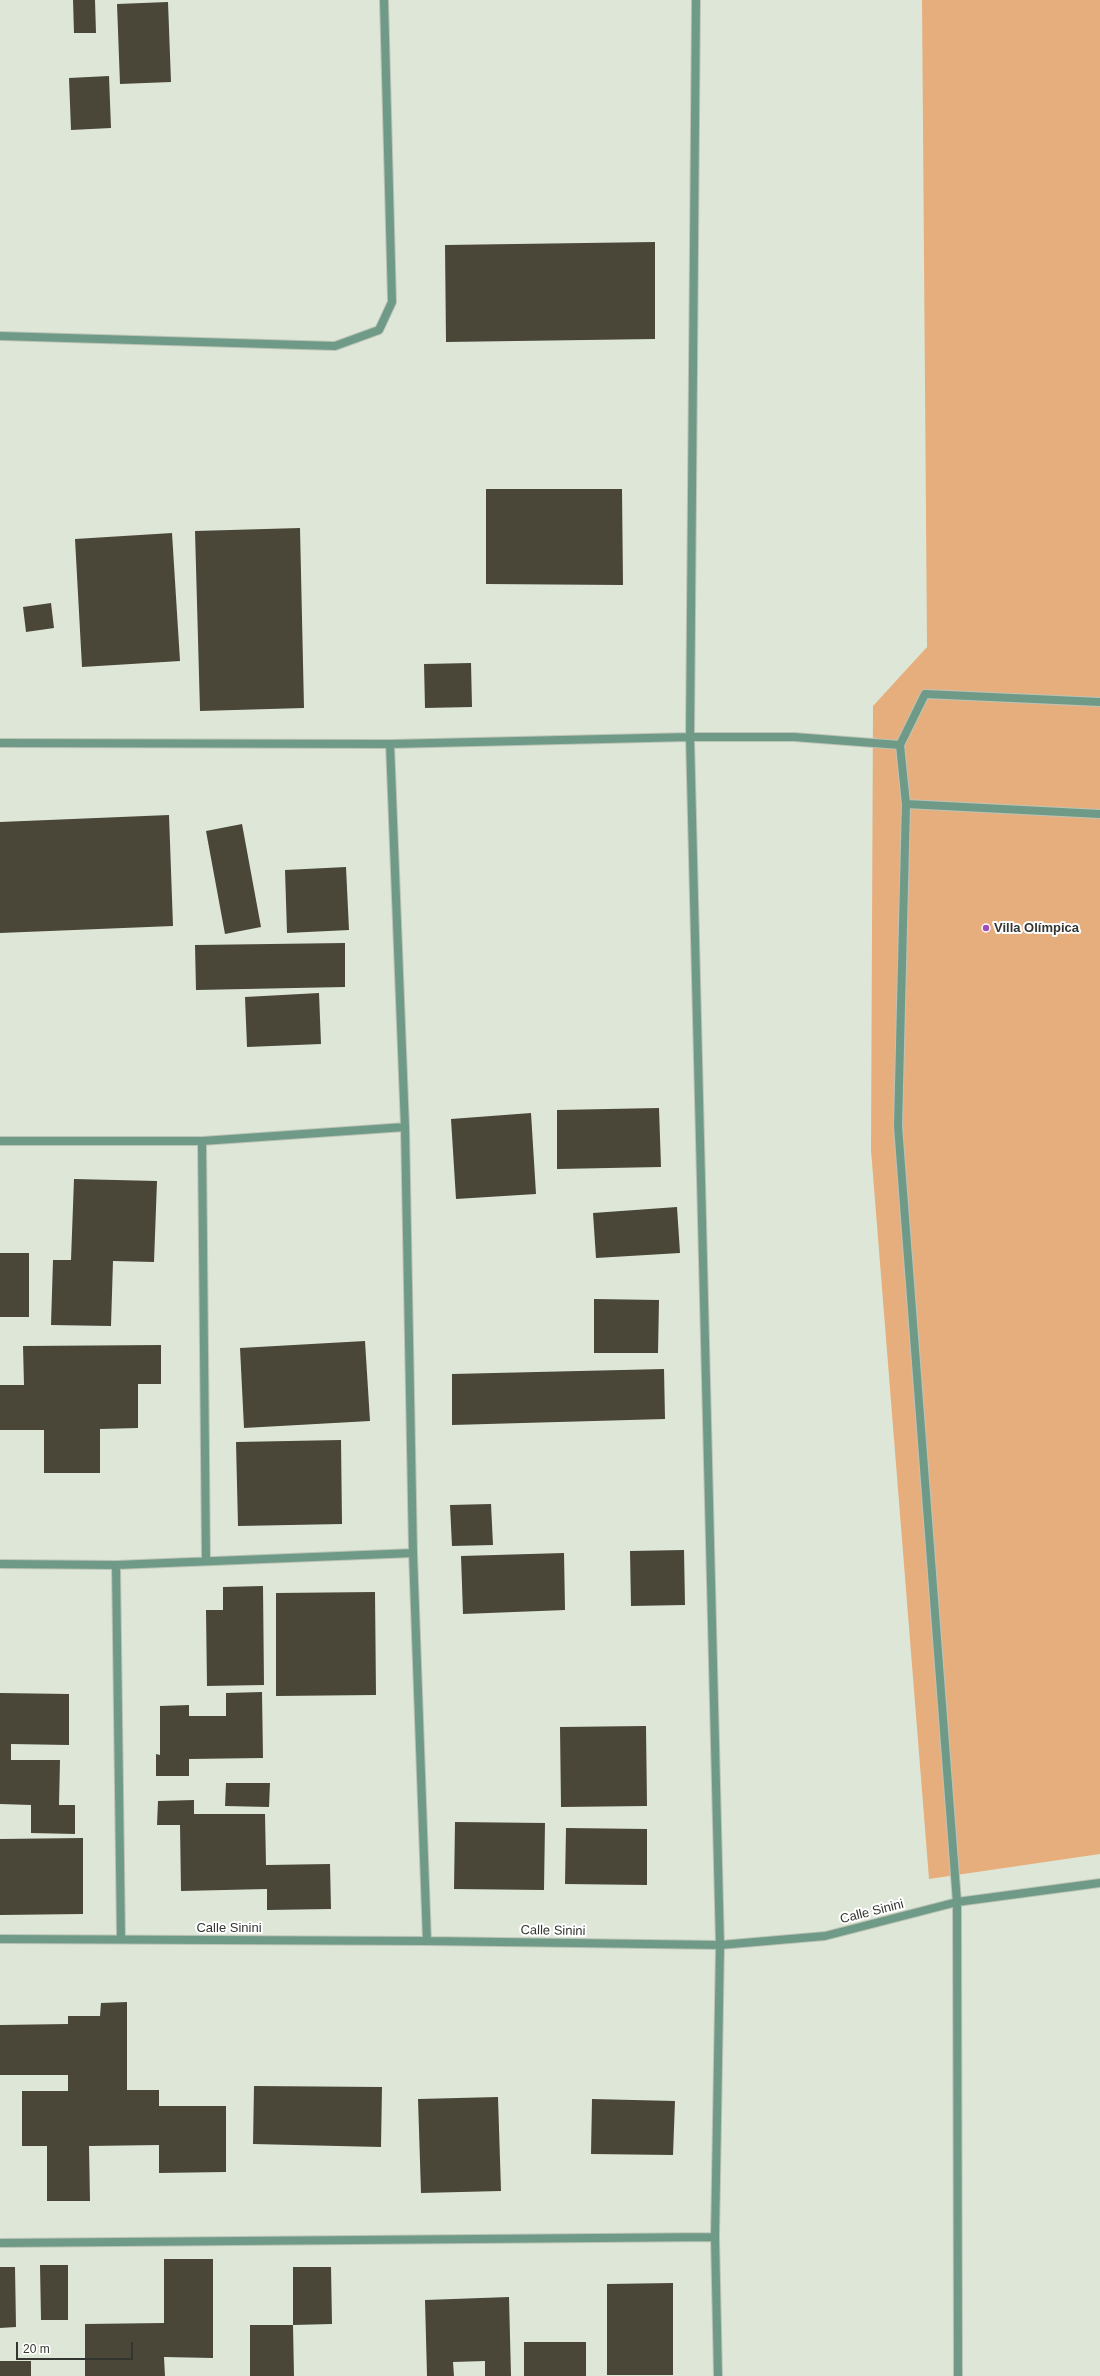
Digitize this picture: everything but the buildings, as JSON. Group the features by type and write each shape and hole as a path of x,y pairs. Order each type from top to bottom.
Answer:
{"street":[{"path":"0,336 335,346 379,330 392,302 384,0"},
{"path":"696,0 690,737 720,1946 715,2237 718,2376"},
{"path":"958,2376 957,1902 898,1126 906,804 900,745 925,694 1100,702"},
{"path":"0,742 390,744 690,737 794,737 900,745"},
{"path":"390,744 405,1127 413,1553 427,1941"},
{"path":"906,804 1100,814"},
{"path":"0,1141 202,1141 405,1127"},
{"path":"202,1141 206,1560"},
{"path":"0,1564 116,1565 206,1560 413,1553"},
{"path":"116,1565 121,1939"},
{"name":"Calle Sinini","path":"0,1939 427,1941 720,1946 746,1942 825,1936 957,1902 1100,1883"},
{"path":"0,2243 715,2237"}],"shaded area":[{"name":"Villa Olímpica","path":"922,0 1100,0 1100,1854 929,1879 871,1150 873,706 927,647"}],"place":[{"name":"Villa Olímpica","path":"986,928"}]}
